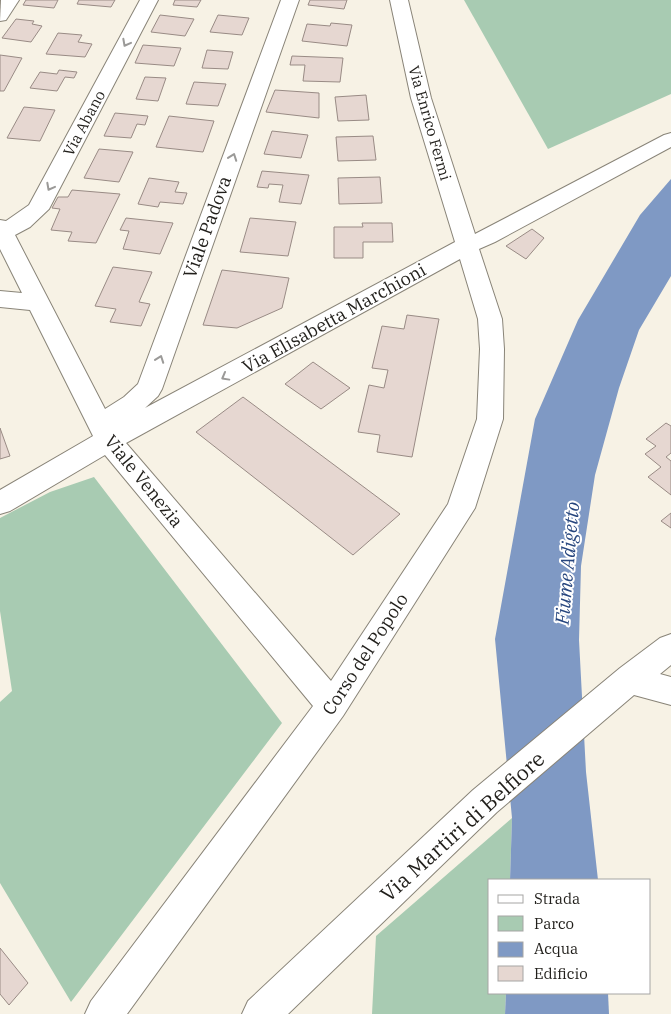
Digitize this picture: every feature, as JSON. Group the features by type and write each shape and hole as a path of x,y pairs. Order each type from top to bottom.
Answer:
{"street":[{"path":"0,16 10,0"},
{"name":"Via Abano","path":"2,230 22,222 38,209 149,0"},
{"name":"Viale Padova","path":"108,440 113,416 133,404 149,389 290,0"},
{"name":"Via Enrico Fermi","path":"399,0 421,98 467,245"},
{"name":"Via Elisabetta Marchioni","path":"0,503 108,440 467,245 487,237 671,139"},
{"name":"Viale Venezia","path":"2,230 108,440 332,706"},
{"name":"Corso del Popolo","path":"104,1014 332,706 461,508 490,419 492,349 490,319 467,245"},
{"path":"0,299 39,304"},
{"path":"149,389 156,396 167,398 189,397"},
{"name":"Via Martiri di Belfiore","path":"261,1014 485,801 592,711 671,648"},
{"path":"630,680 671,691"}],"green space":[{"path":"464,0 671,0 671,94 548,149"},
{"path":"94,477 282,723 71,1002 0,883 0,702 12,691 0,611 0,518 50,492"},
{"path":"512,818 510,879 488,879 488,994 506,994 505,1014 372,1014 376,936"}],"water":[{"name":"Fiume Adigetto","path":"671,179 671,276 639,330 619,388 595,475 581,566 579,640 586,772 598,879 510,879 512,818 495,639 535,419 578,320 640,215"},
{"path":"506,994 608,994 609,1014 505,1014"}],"building":[{"path":"26,0 58,0 54,8 23,5"},
{"path":"79,0 115,0 111,7 77,4"},
{"path":"175,0 201,0 197,7 173,5"},
{"path":"310,0 347,0 344,9 308,5"},
{"path":"160,15 194,19 185,36 151,32"},
{"path":"218,15 249,18 242,35 210,32"},
{"path":"16,19 34,21 32,24 42,26 31,42 2,38"},
{"path":"331,23 352,25 347,46 302,41 307,24 330,26"},
{"path":"58,33 82,35 78,42 92,44 85,57 46,54"},
{"path":"143,45 181,48 174,66 135,63"},
{"path":"207,50 233,52 228,69 202,68"},
{"path":"0,55 22,58 4,91 0,91"},
{"path":"292,56 343,58 340,82 303,81 305,65 290,65"},
{"path":"59,70 77,72 74,78 65,77 57,91 30,88 40,72 57,74"},
{"path":"145,77 166,78 158,101 136,99"},
{"path":"194,82 226,84 218,106 186,104"},
{"path":"275,90 319,93 319,118 266,112"},
{"path":"366,95 369,120 338,121 335,97"},
{"path":"24,107 55,110 40,141 7,138"},
{"path":"115,113 148,116 145,125 137,124 131,138 104,136"},
{"path":"169,116 214,121 203,152 156,147"},
{"path":"272,131 308,135 301,158 264,154"},
{"path":"373,136 376,160 338,161 336,137"},
{"path":"99,149 133,152 119,182 84,178"},
{"path":"262,171 309,175 301,204 279,202 283,185 269,184 268,188 257,187"},
{"path":"380,177 382,203 339,204 338,178"},
{"path":"149,178 179,182 175,192 187,193 183,204 160,202 158,207 138,204"},
{"path":"72,190 120,194 96,243 68,241 72,232 51,230 60,209 52,208 58,197 68,197"},
{"path":"126,218 173,223 160,254 123,249 129,231 120,230"},
{"path":"250,218 296,222 288,256 240,252"},
{"path":"362,223 392,223 393,242 363,242 363,258 334,258 334,227 363,227"},
{"path":"532,229 544,238 526,259 506,246"},
{"path":"113,267 152,272 139,302 150,304 141,326 110,322 116,309 95,306"},
{"path":"222,270 289,278 282,308 237,328 203,325"},
{"path":"407,315 439,319 412,457 377,452 380,435 358,432 369,385 384,388 388,370 372,368 382,326 404,329"},
{"path":"313,362 350,388 321,409 285,384"},
{"path":"243,397 400,514 353,555 196,432"},
{"path":"666,423 671,426 671,453 666,457 671,461 671,495 648,477 661,467 645,454 656,446 646,439"},
{"path":"0,428 10,456 0,459"},
{"path":"671,513 671,528 661,521"},
{"path":"0,948 28,983 9,1005 0,994"}]}
